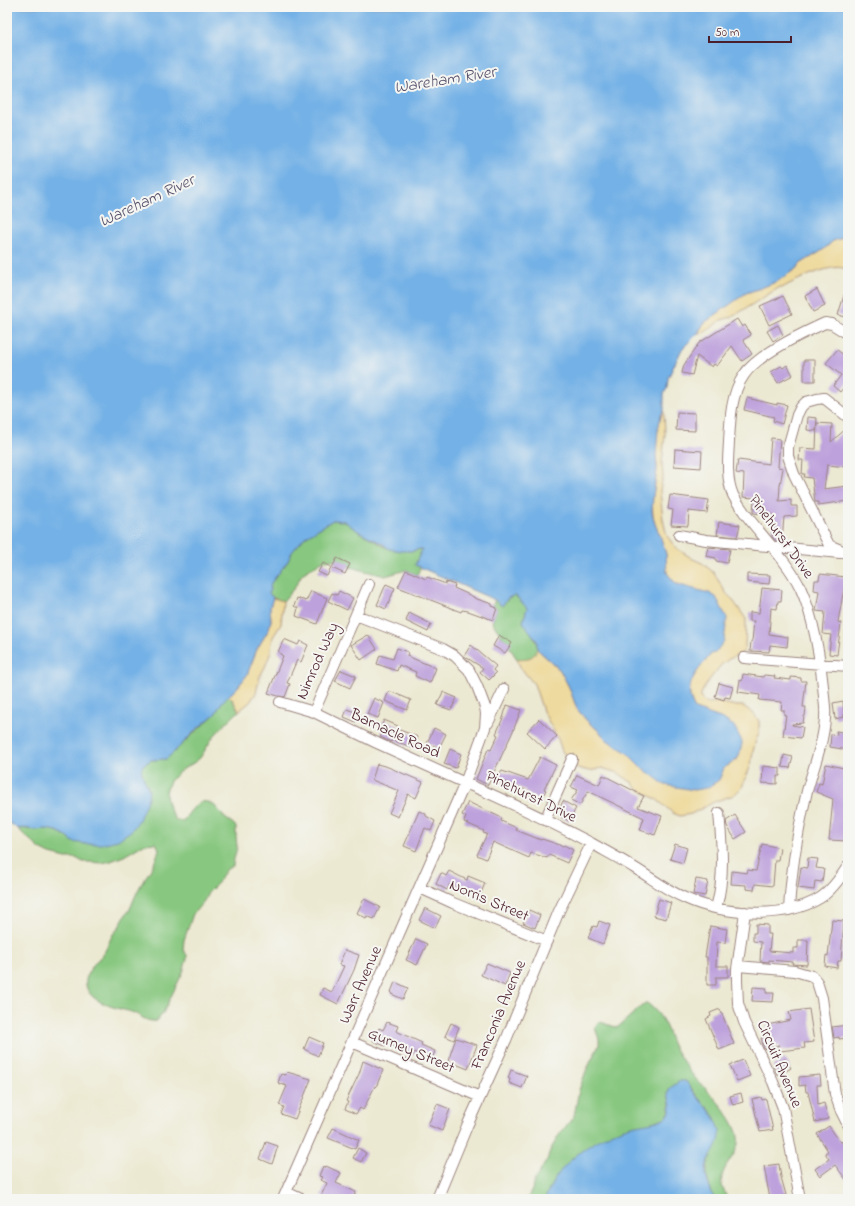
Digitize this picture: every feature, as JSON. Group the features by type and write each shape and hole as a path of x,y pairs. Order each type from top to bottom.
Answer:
{"street":[{"name":"Pinehurst Drive","path":"789,910 794,863 801,820 826,720 814,632 805,598 798,582 789,569 738,504 733,495 728,469 730,428 732,409 737,389 744,375 753,365 771,352 802,334 828,323 836,326 848,334"},
{"path":"848,417 824,398 818,398 806,402 801,407 797,416 788,447 788,456 794,474 829,545 848,553"},
{"path":"679,535 706,540 848,553"},
{"name":"Nimrod Way","path":"280,702 314,712 369,584"},
{"name":"Pinehurst Drive","path":"356,614 442,649 455,656 469,670 477,686 486,714 485,728 465,783 516,805 591,844 632,866 676,894 696,903 716,908 745,912 776,912 789,910 805,905 824,895 848,866"},
{"path":"744,658 848,666"},
{"path":"485,728 504,689"},
{"name":"Barnacle Road","path":"314,712 377,743 465,783"},
{"path":"545,820 572,759"},
{"name":"Warr Avenue","path":"285,1196 465,783"},
{"path":"716,908 720,893 722,850 719,813"},
{"name":"Franconia Avenue","path":"437,1199 506,1040 559,911 591,844"},
{"name":"Norris Street","path":"420,888 547,941"},
{"name":"Circuit Avenue","path":"745,912 738,966 737,993 746,1027 784,1108 800,1199"},
{"path":"738,966 795,971 809,974 817,982 824,1009 835,1094 840,1111 848,1125"},
{"name":"Gurney Street","path":"352,1042 480,1098"},
{"path":"285,1196 301,1199"}],"green space":[{"path":"333,520 344,521 389,549 413,551 420,549 423,550 415,565 421,567 417,575 406,570 385,576 350,567 341,561 322,561 302,574 295,587 283,601 273,598 269,593 271,583 288,561 292,552 305,537"},
{"path":"515,595 527,608 523,622 537,644 538,649 536,653 529,658 517,659 492,622 497,608 492,606 495,600 502,606 508,598"},
{"path":"228,696 239,711 218,732 200,758 175,775 167,787 166,793 168,806 176,820 183,821 197,804 206,802 211,803 224,817 235,825 237,846 233,866 227,869 218,883 208,893 204,901 193,914 184,940 183,950 187,955 187,959 183,972 163,1013 157,1021 149,1021 132,1012 113,1007 97,1000 87,989 86,982 88,973 105,951 113,934 129,911 140,886 154,863 159,849 156,843 144,844 124,856 111,861 102,863 83,862 76,858 66,858 50,854 40,849 18,829 55,830 73,842 149,790 141,770 143,765 151,760 166,759 215,714 222,702"},
{"path":"645,1003 650,1005 660,1017 673,1044 690,1072 721,1106 737,1131 738,1143 736,1150 723,1172 722,1187 727,1199 714,1199 708,1182 708,1164 718,1141 710,1110 700,1100 686,1081 668,1093 670,1109 667,1116 652,1122 553,1182 545,1199 527,1199 532,1190 534,1181 547,1160 551,1149 559,1135 574,1116 579,1090 586,1071 599,1045 599,1039 595,1028 599,1022 618,1027"}],"sand":[{"path":"845,237 848,238 848,272 843,268 830,268 795,281 782,288 780,287 732,317 721,320 705,332 698,333 704,323 746,293 778,281 797,268 800,264 823,250 833,241"},
{"path":"664,411 665,435 662,463 663,477 660,491 663,520 667,536 676,548 702,563 713,572 726,593 746,619 745,649 742,653 729,659 721,665 706,684 701,697 703,701 709,703 718,702 743,706 753,713 759,721 759,734 753,751 751,765 742,787 734,795 716,801 691,814 680,816 673,813 656,799 636,788 633,783 618,773 602,768 589,771 578,768 572,764 562,751 558,739 543,711 534,684 520,667 517,659 532,657 537,649 560,670 569,687 577,709 588,722 607,740 626,752 641,767 719,780 724,768 737,760 739,756 723,719 695,709 691,700 690,686 692,679 711,654 715,653 709,593 685,587 670,577 666,570 665,549 654,518 652,502 657,469 656,455 658,426"},
{"path":"273,598 283,601 281,624 273,637 270,654 260,676 256,693 250,702 239,711 233,700 228,696 237,688 247,675 257,649 269,629 271,620 270,607"}],"water":[{"name":"Wareham River","path":"7,7 848,7 848,238 845,237 833,241 823,250 800,264 797,268 778,281 746,293 704,323 698,333 682,349 668,378 667,388 664,394 664,411 661,415 658,430 656,455 657,469 652,512 666,554 667,573 676,584 709,593 716,597 727,618 724,641 715,653 711,654 696,673 690,686 691,700 695,709 723,719 734,726 742,741 739,756 736,760 724,768 719,780 707,788 694,790 665,785 641,767 626,752 607,740 577,709 569,687 560,670 537,649 537,641 523,622 527,608 515,595 508,598 502,606 495,600 415,565 422,549 401,551 389,549 344,521 333,520 305,537 292,552 288,561 271,583 269,593 273,598 270,607 271,620 269,629 257,649 247,675 237,688 222,702 215,714 166,759 151,760 143,765 141,770 149,790 148,798 139,820 132,830 118,840 101,844 86,844 73,842 65,835 57,831 46,829 18,829 7,821"},
{"path":"680,1081 686,1081 713,1115 719,1127 719,1142 707,1164 706,1169 707,1181 714,1199 545,1199 559,1173 587,1147 621,1129 655,1121 667,1116 671,1108 668,1093 670,1088"}],"building":[{"path":"817,289 825,306 813,312 805,296"},
{"path":"846,289 848,290 848,311 846,317 838,315"},
{"path":"783,296 792,314 769,325 760,306"},
{"path":"737,319 742,327 745,325 751,335 743,340 752,354 742,361 732,346 717,366 714,364 712,367 697,356 692,375 682,373 684,365 699,343"},
{"path":"778,325 783,335 773,341 767,331"},
{"path":"837,350 848,358 848,382 840,392 833,386 841,375 826,363"},
{"path":"804,360 815,360 815,381 804,381"},
{"path":"787,365 793,375 778,383 771,372 781,366 783,368"},
{"path":"747,398 777,405 777,403 787,405 782,424 773,421 774,417 744,410"},
{"path":"677,412 695,413 695,431 676,430"},
{"path":"808,417 817,418 816,431 807,430"},
{"path":"817,423 832,424 831,442 848,427 848,467 827,465 824,489 848,486 848,501 818,505 818,502 815,502 812,478 804,477 805,474 802,474 803,460 799,460 800,448 816,449"},
{"path":"771,438 780,439 778,467 783,468 779,501 791,500 791,506 797,506 797,516 784,517 782,540 775,540 772,537 774,515 753,513 754,498 743,497 744,474 736,473 738,460 769,464"},
{"path":"675,449 702,451 701,468 674,466"},
{"path":"670,495 709,500 707,513 689,511 688,526 671,525 673,510 668,509"},
{"path":"719,522 740,525 737,537 717,535"},
{"path":"708,547 730,549 727,563 716,561 716,558 706,556"},
{"path":"337,558 350,564 345,574 332,568"},
{"path":"323,563 331,567 327,576 318,572"},
{"path":"406,570 426,579 427,577 446,584 446,582 455,585 454,588 474,598 492,604 492,606 497,608 493,620 468,611 462,610 461,612 398,587"},
{"path":"747,574 770,575 769,584 747,582"},
{"path":"820,574 846,577 838,622 841,623 837,655 829,654 831,635 823,634 825,612 816,611 819,591 814,590 815,580 819,580"},
{"path":"386,584 395,588 386,609 377,605"},
{"path":"762,588 782,590 781,601 778,601 777,609 771,608 769,634 788,637 787,647 770,645 769,652 750,651 754,621 750,621 750,612 759,613"},
{"path":"311,591 327,598 317,624 296,616 298,608 294,606 297,598 306,601"},
{"path":"339,591 353,598 347,610 328,601 332,593 337,595"},
{"path":"409,613 431,624 428,632 406,621"},
{"path":"368,635 377,649 361,660 351,645"},
{"path":"499,635 512,643 505,653 493,646"},
{"path":"284,639 298,645 300,641 308,645 301,662 297,660 287,683 290,684 285,697 268,693 283,656 278,652"},
{"path":"471,645 496,666 493,670 496,673 489,680 480,672 483,668 464,656"},
{"path":"397,648 408,652 407,656 436,668 430,683 415,676 416,672 399,665 397,671 377,664 380,655 393,659"},
{"path":"341,670 356,676 350,688 335,681"},
{"path":"743,674 763,677 764,675 775,676 774,678 791,680 791,677 801,678 801,681 806,681 803,707 806,707 803,723 792,724 803,727 801,738 783,736 786,715 784,715 784,710 781,710 782,702 759,700 760,695 738,692 740,680 742,681"},
{"path":"719,683 733,687 730,698 725,697 724,700 715,697"},
{"path":"389,691 411,700 407,710 385,701"},
{"path":"443,692 457,698 451,710 437,705"},
{"path":"374,698 384,703 378,718 367,714"},
{"path":"843,701 844,717 835,719 833,703"},
{"path":"507,705 521,710 488,785 476,779 488,749 491,750 498,735 496,734"},
{"path":"347,709 360,714 356,722 344,717"},
{"path":"539,719 557,736 545,749 527,732"},
{"path":"384,720 398,726 397,729 418,737 414,748 392,740 391,742 380,737 383,731 380,729"},
{"path":"434,728 446,734 439,748 427,743"},
{"path":"836,731 848,733 848,750 830,747 831,734 837,735"},
{"path":"450,749 461,754 456,768 444,764"},
{"path":"784,755 793,757 790,768 782,767"},
{"path":"540,757 556,765 544,789 546,790 540,801 525,792 526,790 496,779 502,771 528,780"},
{"path":"377,764 388,767 423,782 416,798 408,794 398,817 389,813 399,791 372,780"},
{"path":"826,764 848,769 847,841 829,840 833,799 816,792 819,783 822,784"},
{"path":"763,766 780,768 780,776 777,776 777,784 762,783"},
{"path":"577,775 599,785 603,775 644,796 638,807 662,816 655,835 640,830 644,818 588,791 580,805 571,800 578,790 571,787"},
{"path":"563,801 576,808 569,821 559,816 562,811 559,810"},
{"path":"468,802 502,818 501,821 517,828 516,830 541,840 564,845 573,850 567,863 549,855 547,858 531,853 529,858 493,842 486,859 477,855 487,834 483,833 484,831 464,822 466,817 462,815"},
{"path":"419,811 435,821 431,831 425,828 416,851 404,846"},
{"path":"735,815 746,832 735,839 727,826 726,821"},
{"path":"675,844 687,848 683,863 670,859"},
{"path":"762,844 780,848 778,860 775,860 773,886 755,884 754,890 746,889 746,885 731,884 732,871 747,873 748,870 756,871"},
{"path":"808,858 818,859 816,868 824,869 822,882 815,881 814,890 798,888 801,867 807,868"},
{"path":"449,871 467,880 468,876 485,883 480,896 450,884 447,890 436,884 441,873 446,876"},
{"path":"696,879 708,881 705,896 693,894"},
{"path":"364,899 380,907 374,919 367,916 366,918 357,913"},
{"path":"659,899 671,903 666,919 654,916"},
{"path":"425,908 441,916 435,928 419,920"},
{"path":"529,910 540,915 535,928 523,923"},
{"path":"832,920 844,921 841,961 838,961 837,968 825,966 826,955 828,956"},
{"path":"599,921 610,925 603,944 588,938 593,926 597,927"},
{"path":"756,924 768,925 768,934 771,934 769,951 793,953 793,948 798,948 798,940 808,940 807,965 792,964 793,962 769,960 769,962 760,961 761,942 753,941 753,933 756,933"},
{"path":"710,926 727,929 725,943 717,942 716,966 728,966 728,977 716,977 716,985 707,985 707,957 705,957"},
{"path":"416,939 427,944 417,965 406,960"},
{"path":"345,950 359,955 354,970 338,1004 320,995 323,988 332,992 344,966 339,965"},
{"path":"487,963 510,973 505,986 481,975"},
{"path":"395,982 408,988 403,999 391,994"},
{"path":"753,987 767,988 766,993 774,993 773,1002 752,1001"},
{"path":"720,1009 734,1044 719,1050 706,1019 711,1016 710,1013"},
{"path":"809,1009 814,1042 804,1043 805,1048 780,1051 779,1045 764,1049 761,1038 769,1035 767,1025 791,1020 789,1012"},
{"path":"387,1022 398,1026 396,1031 435,1051 432,1059 414,1052 413,1056 387,1043 385,1046 373,1041 379,1028 383,1030"},
{"path":"451,1023 459,1027 454,1040 445,1036"},
{"path":"848,1025 848,1038 834,1038 832,1027"},
{"path":"309,1037 323,1043 318,1056 304,1049"},
{"path":"456,1038 477,1045 468,1069 448,1061"},
{"path":"785,1059 791,1068 778,1076 773,1066"},
{"path":"743,1060 750,1076 737,1081 730,1065"},
{"path":"363,1061 383,1070 376,1087 375,1086 363,1110 360,1108 356,1114 345,1109 348,1102 346,1101 359,1074"},
{"path":"511,1070 527,1076 522,1088 509,1083 510,1079 508,1078"},
{"path":"287,1072 311,1079 295,1119 281,1114 284,1107 279,1105 287,1086 278,1083 281,1074 286,1075"},
{"path":"820,1075 821,1085 817,1085 818,1105 824,1103 828,1119 815,1122 808,1092 806,1092 805,1085 799,1086 799,1077"},
{"path":"741,1093 743,1102 733,1105 730,1096"},
{"path":"761,1097 762,1100 766,1099 773,1130 760,1132 752,1099"},
{"path":"437,1104 450,1109 442,1131 428,1125"},
{"path":"829,1126 848,1151 848,1182 835,1165 820,1176 815,1169 829,1159 825,1153 828,1151 817,1134"},
{"path":"333,1128 359,1140 355,1149 328,1138"},
{"path":"266,1142 278,1146 272,1164 260,1159"},
{"path":"358,1148 366,1153 361,1162 353,1158"},
{"path":"779,1164 786,1195 781,1197 782,1199 770,1199 764,1166"},
{"path":"323,1166 341,1173 336,1183 356,1192 352,1199 328,1199 321,1196 327,1183 320,1180 322,1177 319,1176"}]}
